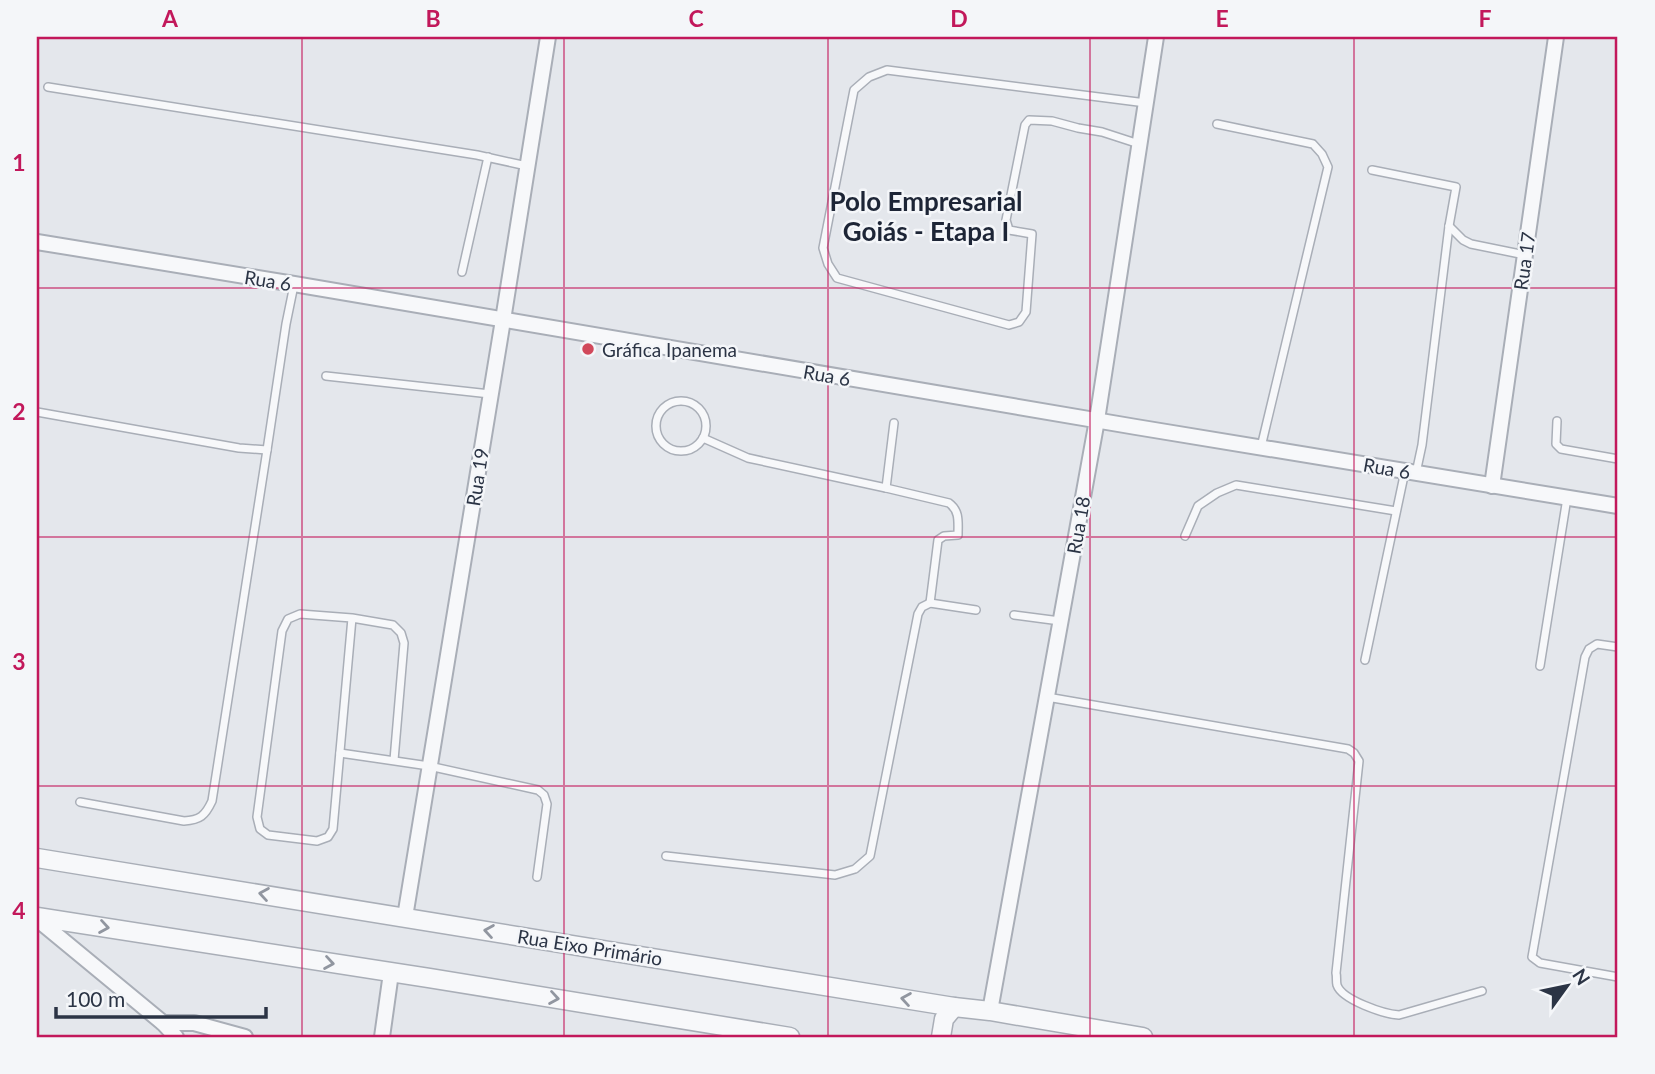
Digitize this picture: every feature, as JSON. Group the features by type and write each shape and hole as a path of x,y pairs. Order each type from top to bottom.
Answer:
{"street":[{"name":"Rua 19","path":"405,917 548,37"},
{"name":"Rua 18","path":"990,1011 1097,420 1154,37"},
{"name":"Rua 17","path":"1492,485 1556,37"},
{"name":"Rua 6","path":"37,242 1618,506"},
{"name":"Rua Eixo Primário","path":"37,858 990,1011 1032,1028 1143,1037"},
{"path":"37,918 790,1037"},
{"path":"37,918 177,1037"},
{"path":"382,1037 391,973"},
{"path":"941,1037 944,1019 954,1007"},
{"path":"163,1023 194,1023 245,1037"}],"lane":[{"path":"1139,144 1102,131 1052,121 1029,120 1025,125 1006,220 1009,230 1032,234 1026,312 1019,322 1009,326 837,278 828,264 823,248 854,90 869,77 887,70 1146,103"},
{"path":"48,86 488,157 528,166"},
{"path":"1217,124 1313,144 1328,167 1261,447"},
{"path":"462,272 488,157"},
{"path":"1365,660 1396,511 1422,445 1456,187 1372,170"},
{"path":"1449,226 1471,244 1525,255"},
{"path":"80,802 184,821 197,820 206,814 212,802 294,284"},
{"path":"326,376 491,394"},
{"path":"677,401 692,404 703,415 703,438 692,448 677,451 670,448 656,430 663,408 677,401"},
{"path":"37,412 239,448 267,450"},
{"path":"1557,421 1556,444 1561,449 1618,459"},
{"path":"886,488 894,423"},
{"path":"703,438 748,458 949,502 958,515 958,535 944,536 938,540 930,603"},
{"path":"1185,536 1198,506 1217,493 1236,485 1396,511"},
{"path":"1540,666 1567,498"},
{"path":"666,856 835,875 855,869 870,856 918,614 922,607 930,603 976,610"},
{"path":"352,618 333,829 328,837 317,841 268,835 260,829 257,817 282,631 288,619 300,614 352,618 393,625 401,633 404,643 394,760"},
{"path":"1014,615 1061,621"},
{"path":"1618,648 1597,644 1589,649 1585,657 1532,957 1540,963 1618,977"},
{"path":"1047,697 1354,753 1359,761 1336,973 1337,986 1346,996 1389,1014 1399,1015 1482,991"},
{"path":"340,753 429,766 538,790 544,795 547,804 537,877"}],"place":[{"name":"Gráfica Ipanema","path":"588,349"}],"district":[{"name":"Polo Empresarial Goiás - Etapa I","path":"926,216"}]}
